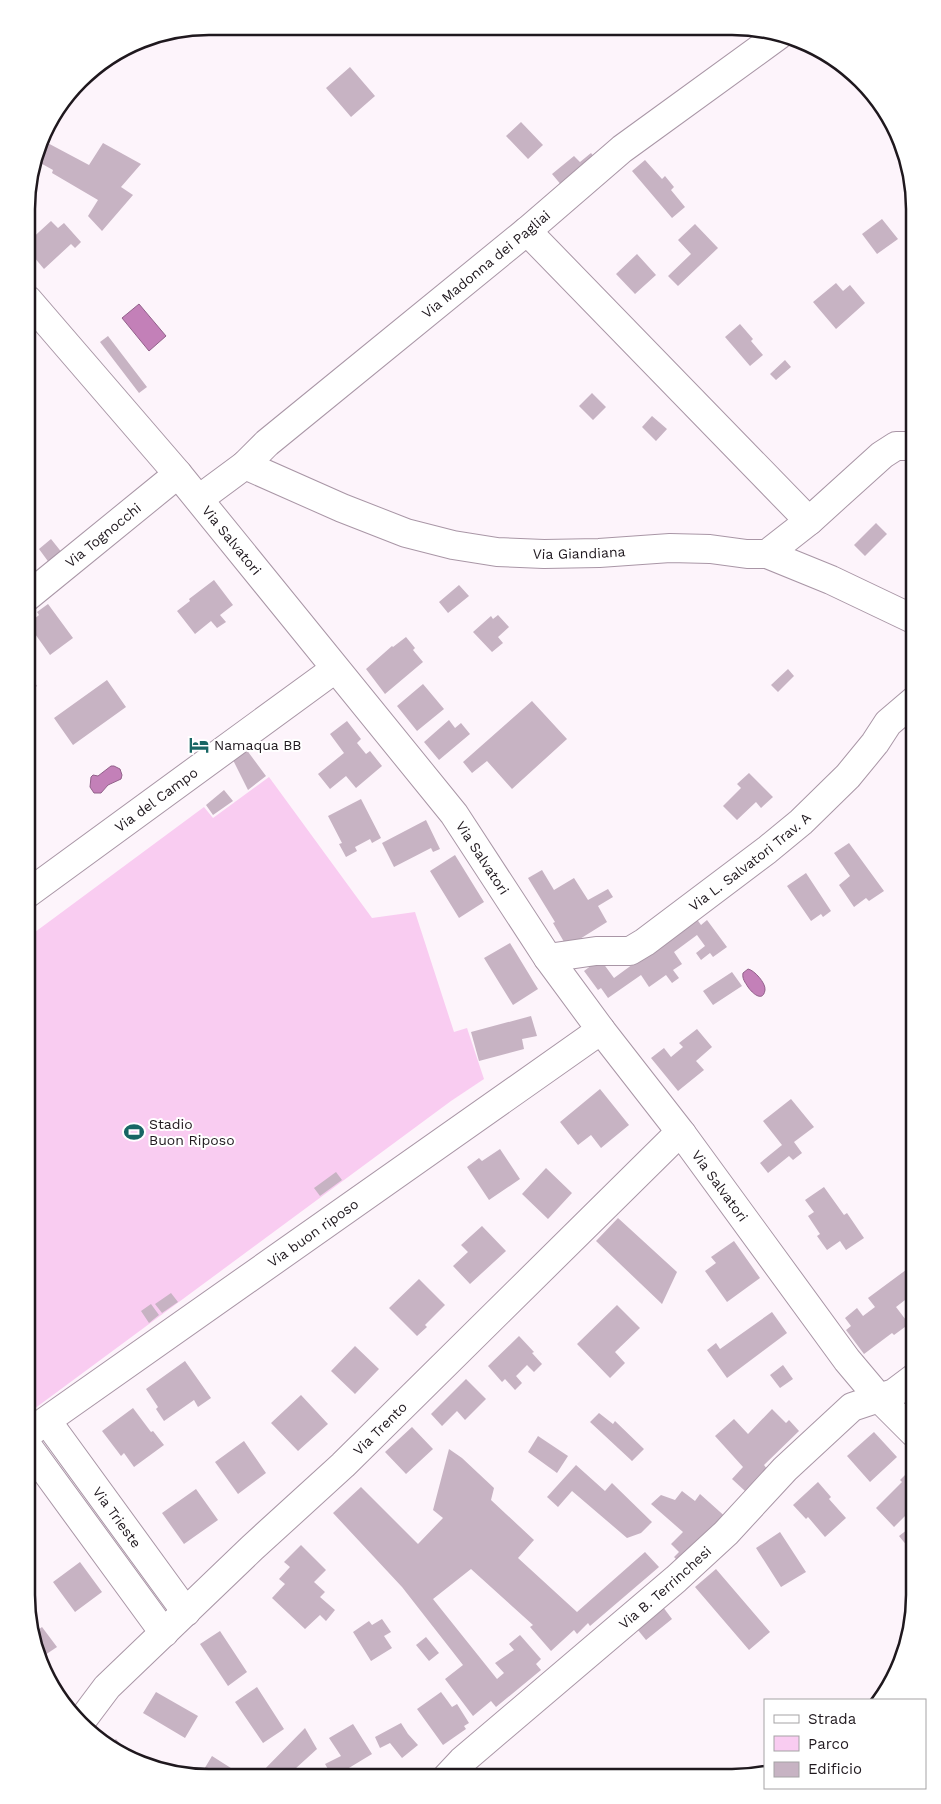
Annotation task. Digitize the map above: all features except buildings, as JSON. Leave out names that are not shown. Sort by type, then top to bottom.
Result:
[{"type":"street","name":"Via Madonna dei Pagliai","points":[[199,499],[245,465],[267,443],[527,231],[622,149],[772,40]]},
{"type":"street","points":[[527,231],[809,521]]},
{"type":"street","name":"Via Salvatori","points":[[35,308],[199,499],[454,814],[548,958],[601,1030],[682,1134],[847,1360],[879,1398],[906,1425]]},
{"type":"street","points":[[767,554],[809,521],[882,455],[896,446],[906,446]]},
{"type":"street","name":"Via Giandiana","points":[[245,465],[342,508],[406,533],[453,545],[497,552],[544,554],[599,553],[670,548],[710,548],[747,554],[767,554],[831,580],[906,616]]},
{"type":"street","name":"Via Tognocchi","points":[[35,590],[178,474]]},
{"type":"street","name":"Via del Campo","points":[[35,888],[335,669]]},
{"type":"street","name":"Via L. Salvatori Trav. A","points":[[548,958],[596,951],[630,951],[645,942],[801,822],[848,776],[875,743],[888,723],[906,708]]},
{"type":"street","name":"Via buon riposo","points":[[37,1428],[601,1030]]},
{"type":"street","name":"Via Trento","points":[[85,1717],[106,1687],[252,1548],[344,1465],[672,1140],[682,1134]]},
{"type":"street","name":"Via B. Terrinchesi","points":[[455,1769],[477,1748],[676,1579],[726,1533],[785,1470],[852,1407],[894,1393],[906,1384]]},
{"type":"street","name":"Via Trieste","points":[[37,1428],[186,1612]]},
{"type":"street","points":[[35,1456],[164,1633]]},
{"type":"green space","points":[[269,777],[372,918],[415,912],[454,1032],[467,1028],[484,1079],[451,1101],[35,1408],[35,932],[204,807],[213,818]]},
{"type":"shaded area","points":[[139,304],[166,336],[149,351],[122,318]]},
{"type":"shaded area","points":[[111,766],[120,769],[121,779],[108,785],[101,793],[94,793],[90,787],[91,777],[93,775],[98,776]]},
{"type":"shaded area","points":[[748,969],[756,974],[764,984],[765,990],[762,996],[757,996],[744,980],[743,973]]},
{"type":"place","name":"Namaqua BB","points":[[199,745]]},
{"type":"place","name":"Stadio Buon Riposo","points":[[134,1132]]}]
